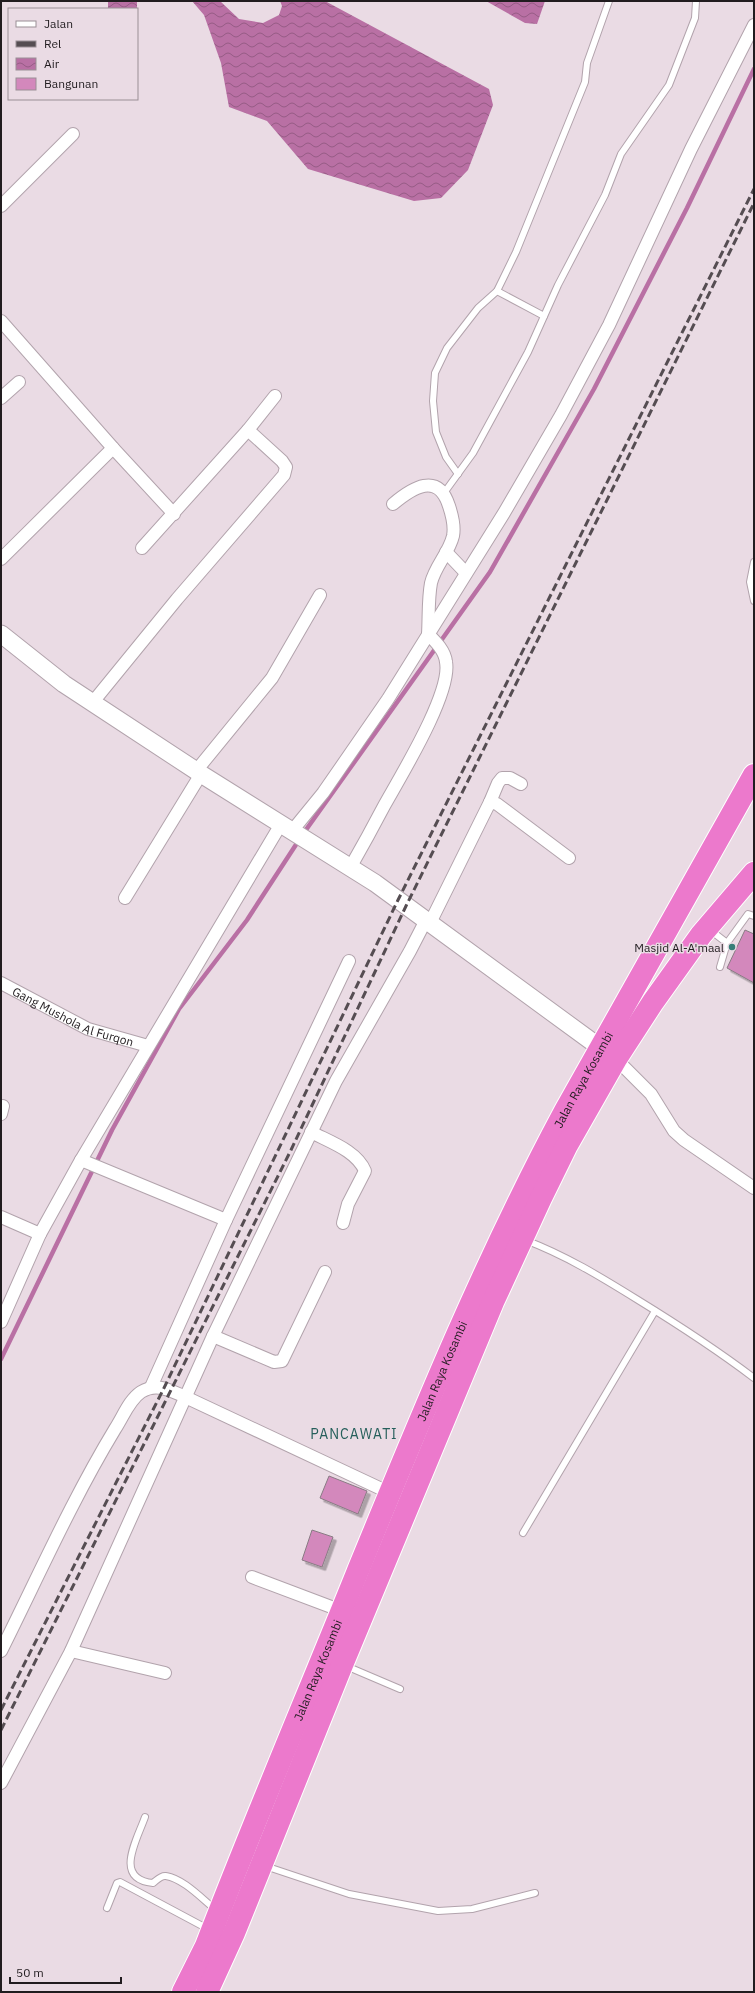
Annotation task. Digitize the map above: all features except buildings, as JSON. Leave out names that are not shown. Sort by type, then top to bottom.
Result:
[{"type":"highway","name":"Jalan Raya Kosambi","points":[[183,1992],[215,1922],[353,1603],[522,1239],[676,913],[754,775]]},
{"type":"highway","name":"Jalan Raya Kosambi","points":[[207,1992],[234,1933],[260,1864],[342,1665],[353,1603],[390,1493],[492,1255],[537,1163],[609,1054],[707,928],[754,873]]},
{"type":"street","points":[[1,1322],[40,1234],[86,1162],[148,1046],[291,830],[323,793],[431,637],[466,573],[561,415],[609,325],[691,149],[754,25]]},
{"type":"street","points":[[1,206],[73,134]]},
{"type":"street","points":[[1,321],[113,448],[174,514]]},
{"type":"street","points":[[1,398],[20,382]]},
{"type":"street","points":[[142,548],[248,430],[275,396]]},
{"type":"street","points":[[92,702],[177,599],[284,476],[286,466],[248,430]]},
{"type":"street","points":[[1,559],[113,448]]},
{"type":"street","points":[[350,868],[407,767],[439,699],[445,678],[447,663],[442,651],[431,637],[431,584],[436,568],[446,552],[453,536],[451,510],[444,493],[436,486],[429,485],[416,488],[406,493],[393,504]]},
{"type":"street","points":[[446,552],[466,573]]},
{"type":"street","points":[[125,898],[198,773],[272,678],[320,595]]},
{"type":"street","points":[[1,634],[64,684],[198,773],[375,883],[609,1054],[651,1094],[674,1131],[684,1140],[754,1188]]},
{"type":"street","points":[[1,1783],[71,1651],[213,1336],[336,1080],[428,922],[490,802],[498,783],[502,778],[510,778],[521,784]]},
{"type":"street","points":[[490,802],[497,804],[569,858]]},
{"type":"street","points":[[151,1387],[226,1220],[350,961]]},
{"type":"street","name":"Gang Mushola Al Furqon","points":[[1,983],[88,1029],[148,1046]]},
{"type":"street","points":[[311,1132],[355,1156],[362,1164],[365,1171],[348,1204],[343,1223]]},
{"type":"street","points":[[86,1162],[106,1172],[226,1220]]},
{"type":"street","points":[[1,1217],[40,1234]]},
{"type":"street","points":[[213,1336],[274,1362],[282,1361],[325,1272]]},
{"type":"street","points":[[1,1651],[73,1504],[103,1449],[132,1401],[141,1392],[151,1387],[164,1388],[185,1397],[390,1493]]},
{"type":"street","points":[[252,1577],[353,1603]]},
{"type":"street","points":[[71,1651],[165,1673]]},
{"type":"lane","points":[[458,474],[446,456],[436,432],[433,401],[435,373],[447,348],[478,308],[497,291],[516,252],[585,82],[587,63],[609,1]]},
{"type":"lane","points":[[444,493],[473,452],[528,352],[558,285],[605,195],[622,154],[669,85],[695,18],[696,1]]},
{"type":"lane","points":[[497,291],[544,316]]},
{"type":"lane","points":[[754,562],[750,582],[754,601]]},
{"type":"lane","points":[[720,967],[727,943],[748,914],[754,916]]},
{"type":"lane","points":[[707,928],[727,943]]},
{"type":"lane","points":[[522,1239],[556,1253],[591,1271],[724,1355],[754,1378]]},
{"type":"lane","points":[[523,1532],[655,1311]]},
{"type":"lane","points":[[342,1665],[400,1689]]},
{"type":"lane","points":[[144,1817],[130,1860],[133,1875],[137,1878],[153,1883],[160,1877],[166,1876],[183,1883],[215,1922]]},
{"type":"lane","points":[[260,1864],[349,1894],[438,1911],[472,1908],[535,1893]]},
{"type":"lane","points":[[107,1908],[117,1883],[120,1882],[215,1922]]},
{"type":"water","points":[[108,1],[137,1],[137,8],[108,8]]},
{"type":"water","points":[[192,1],[220,1],[239,19],[263,23],[279,15],[282,6],[280,1],[325,1],[489,89],[493,105],[468,170],[441,198],[414,201],[308,169],[267,121],[229,107],[221,63],[204,15]]},
{"type":"water","points":[[486,1],[545,1],[537,24],[525,23]]},
{"type":"waterway","points":[[303,834],[490,572],[594,389],[687,208],[754,69]]},
{"type":"waterway","points":[[1,1359],[112,1130],[179,1009],[247,920],[299,840]]},
{"type":"railway","points":[[1,1710],[164,1388],[398,900],[754,189]]},
{"type":"railway","points":[[1,1730],[291,1150],[406,906],[754,203]]},
{"type":"place","name":"Masjid Al-A'maal","points":[[732,947]]},
{"type":"district","name":"PANCAWATI","points":[[354,1434]]}]
